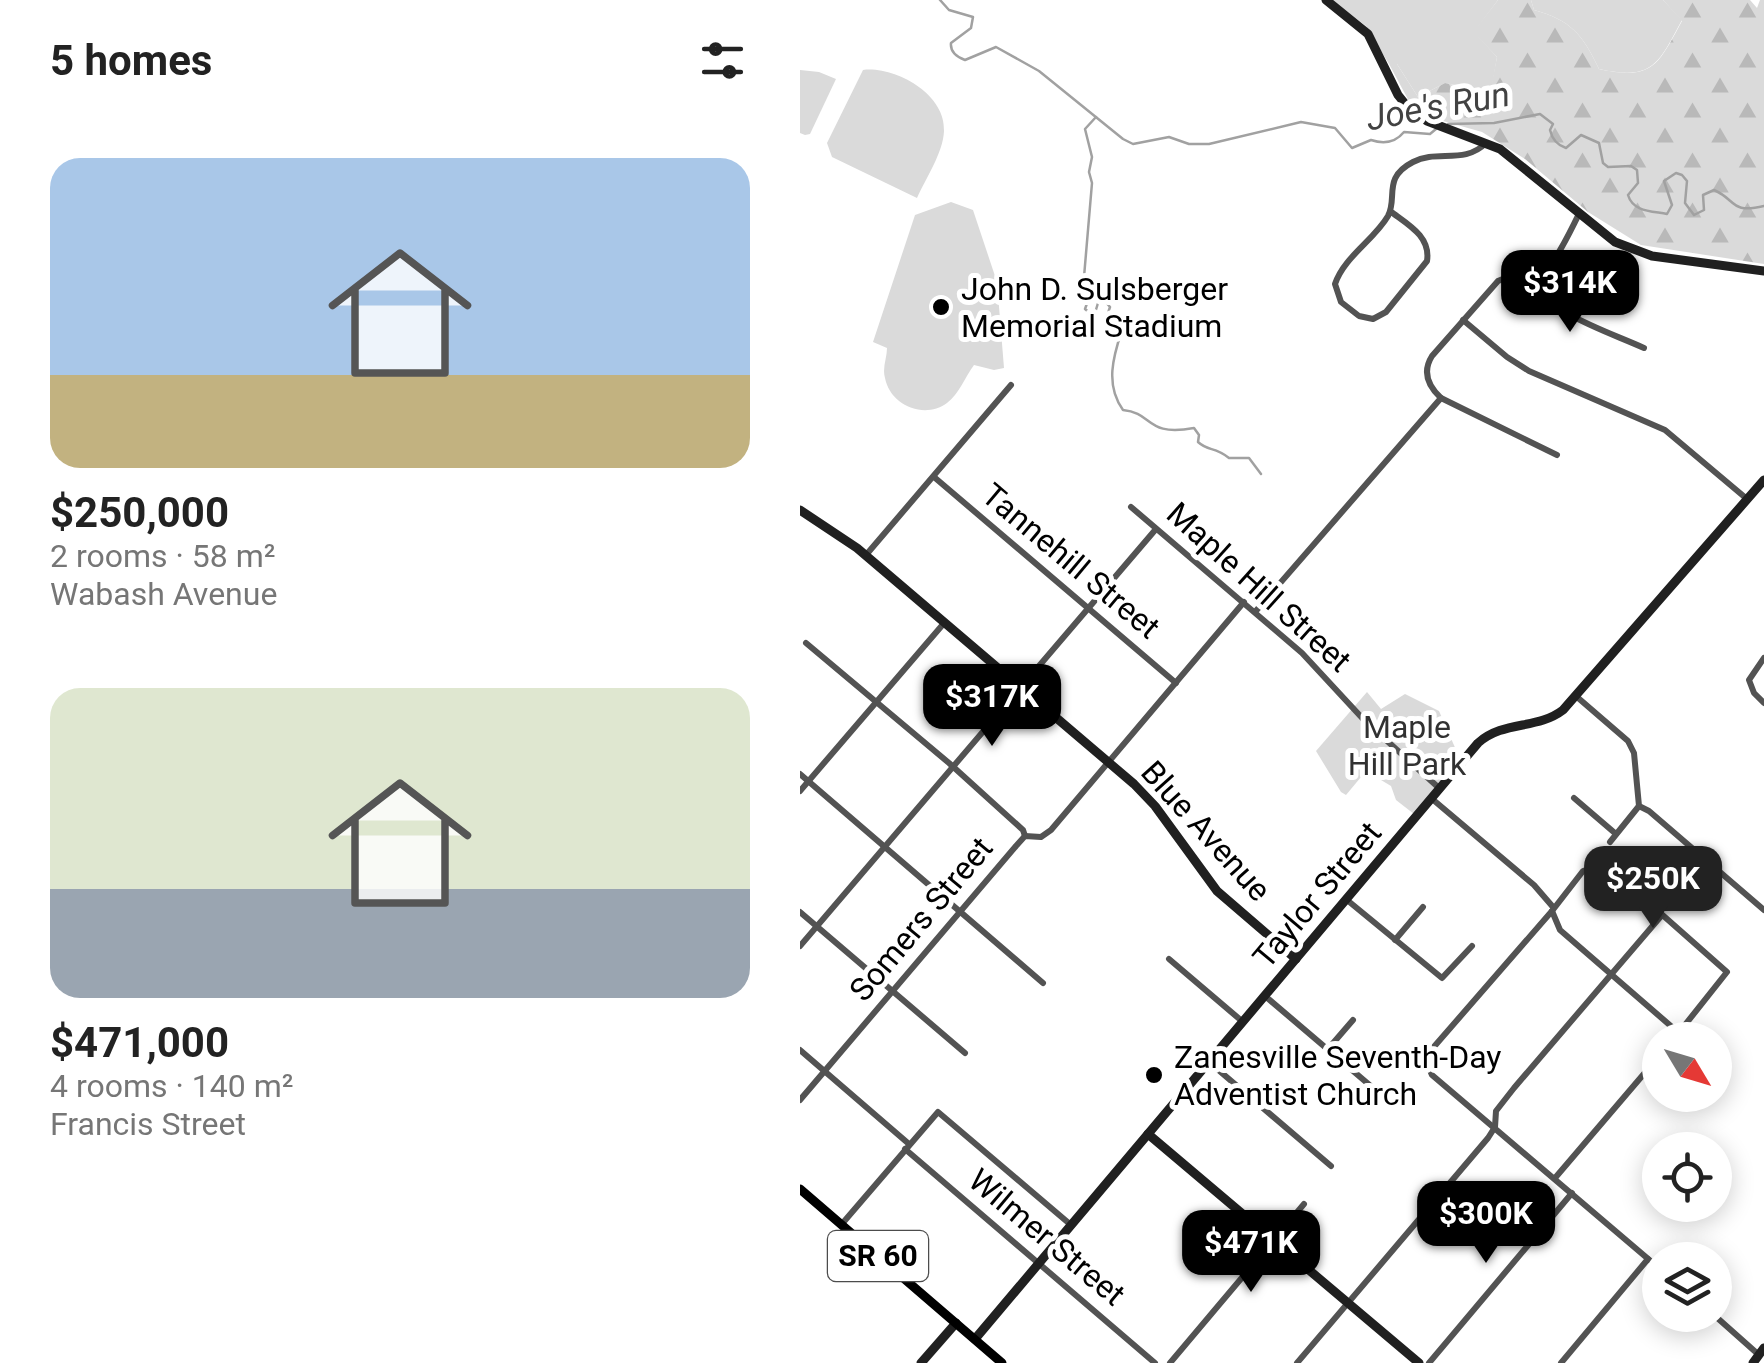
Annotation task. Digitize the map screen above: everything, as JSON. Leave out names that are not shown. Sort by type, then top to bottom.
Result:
[{"type":"main road","name":"SR 60","points":[[800,1190],[1002,1363]]},
{"type":"street","points":[[1326,0],[1368,34],[1404,104],[1418,116],[1508,154],[1606,237],[1633,251],[1764,272]]},
{"type":"street","points":[[1390,211],[1424,239],[1427,261],[1386,312],[1366,319],[1340,302],[1336,278],[1390,211],[1392,186],[1409,164],[1425,158],[1467,156],[1487,142]]},
{"type":"street","points":[[1557,455],[1441,398],[1429,383],[1426,368],[1432,356],[1498,281],[1510,276],[1538,278],[1550,265],[1579,214]]},
{"type":"street","points":[[1530,280],[1566,312],[1644,348]]},
{"type":"street","points":[[1463,320],[1529,371],[1665,430],[1747,499]]},
{"type":"street","points":[[866,556],[1011,385]]},
{"type":"street","points":[[1255,612],[1441,398]]},
{"type":"street","name":"Tannehill Street","points":[[934,477],[1176,682]]},
{"type":"street","name":"Taylor Street","points":[[974,1339],[1439,788],[1491,732],[1554,717],[1577,697],[1764,480]]},
{"type":"street","name":"Maple Hill Street","points":[[1131,507],[1302,654],[1364,720],[1439,788]]},
{"type":"street","name":"Blue Avenue","points":[[800,510],[836,530],[1108,762],[1155,806],[1217,891],[1296,958]]},
{"type":"street","points":[[800,946],[1156,529]]},
{"type":"street","name":"Somers Street","points":[[800,1100],[1026,836],[1041,837],[1052,830],[1244,602]]},
{"type":"street","points":[[800,791],[945,622]]},
{"type":"street","points":[[806,643],[954,768],[1026,836]]},
{"type":"street","points":[[1764,658],[1750,680],[1754,693],[1764,702]]},
{"type":"street","points":[[1577,697],[1628,742],[1634,753],[1640,806],[1610,842]]},
{"type":"street","points":[[800,774],[1044,983]]},
{"type":"street","points":[[1432,798],[1534,885],[1553,909],[1560,930],[1666,1022]]},
{"type":"street","points":[[1574,798],[1616,834]]},
{"type":"street","points":[[1640,806],[1764,910]]},
{"type":"street","points":[[1642,1254],[1432,1075],[1426,1061],[1589,867],[1601,865],[1727,972],[1688,1022]]},
{"type":"street","points":[[1347,900],[1442,978],[1472,946]]},
{"type":"street","points":[[1394,940],[1423,907]]},
{"type":"street","points":[[800,912],[965,1053]]},
{"type":"street","points":[[1297,1363],[1495,1127],[1496,1111],[1502,1102],[1662,915]]},
{"type":"street","points":[[1169,960],[1243,1022]]},
{"type":"street","points":[[1265,996],[1386,1099]]},
{"type":"street","points":[[1328,1049],[1352,1020]]},
{"type":"street","name":"Wilmer Street","points":[[800,1050],[1155,1363]]},
{"type":"street","points":[[1209,1062],[1331,1166]]},
{"type":"street","points":[[1554,1178],[1642,1076]]},
{"type":"street","points":[[841,1225],[938,1112],[1071,1225]]},
{"type":"street","points":[[1148,1134],[1419,1363]]},
{"type":"street","points":[[1428,1363],[1572,1194]]},
{"type":"street","points":[[1170,1363],[1304,1204]]},
{"type":"street","points":[[1561,1363],[1642,1266]]},
{"type":"street","points":[[921,1363],[956,1323]]},
{"type":"street","points":[[1732,1331],[1759,1355]]},
{"type":"green space","points":[[1332,0],[1498,0],[1474,32],[1497,57],[1491,92],[1445,83],[1418,97],[1397,64],[1389,64],[1366,26]]},
{"type":"green space","points":[[1498,0],[1531,0],[1534,10],[1574,30],[1599,69],[1631,73],[1643,71],[1659,59],[1682,21],[1663,0],[1750,0],[1757,8],[1760,0],[1764,0],[1764,264],[1641,245],[1588,212],[1525,159],[1482,132],[1429,117],[1410,103],[1389,64],[1397,64],[1418,97],[1445,83],[1490,92],[1497,57],[1473,32]]},
{"type":"green space","points":[[1531,0],[1663,0],[1682,20],[1652,66],[1631,73],[1617,72],[1599,69],[1574,30],[1534,10]]},
{"type":"green space","points":[[800,70],[836,79],[810,134],[805,135],[800,133]]},
{"type":"green space","points":[[863,70],[903,78],[928,94],[937,105],[944,131],[941,148],[917,198],[832,157],[827,143]]},
{"type":"green space","name":"John D. Sulsberger Memorial Stadium","points":[[951,202],[973,210],[997,282],[1004,368],[974,365],[947,403],[919,410],[901,402],[888,388],[884,374],[887,348],[873,342],[915,215]]},
{"type":"green space","name":"Maple Hill Park","points":[[1367,692],[1381,709],[1405,694],[1439,711],[1460,759],[1414,814],[1396,800],[1391,786],[1366,771],[1346,795],[1341,792],[1316,751]]},
{"type":"waterway","name":"Joe's Run","points":[[940,0],[949,10],[973,17],[971,28],[951,43],[957,56],[965,60],[996,47],[1039,71],[1133,144],[1169,137],[1189,144],[1209,144],[1301,122],[1335,128],[1352,148],[1371,140],[1393,140],[1404,132],[1430,134],[1436,129]]},
{"type":"waterway","name":"Joe's Run","points":[[1448,124],[1494,123],[1540,114],[1553,124],[1550,130],[1560,145],[1566,148],[1581,135],[1599,143],[1603,163],[1608,167],[1631,166],[1637,170],[1638,183],[1628,195],[1634,205],[1644,210],[1667,214],[1672,205],[1664,181],[1676,173],[1687,181],[1685,203],[1694,215],[1704,210],[1703,195],[1714,190],[1739,207],[1764,206]]},
{"type":"waterway","points":[[1096,117],[1085,129],[1092,157],[1084,277],[1090,295],[1085,309],[1095,313],[1098,303],[1105,301],[1110,307],[1106,319],[1122,330],[1112,371],[1117,400],[1123,410],[1158,427],[1194,428],[1202,445],[1229,458],[1249,458],[1261,474]]},
{"type":"place","name":"John D. Sulsberger Memorial Stadium","points":[[941,307]]},
{"type":"place","name":"Zanesville Seventh-Day Adventist Church","points":[[1154,1075]]}]
